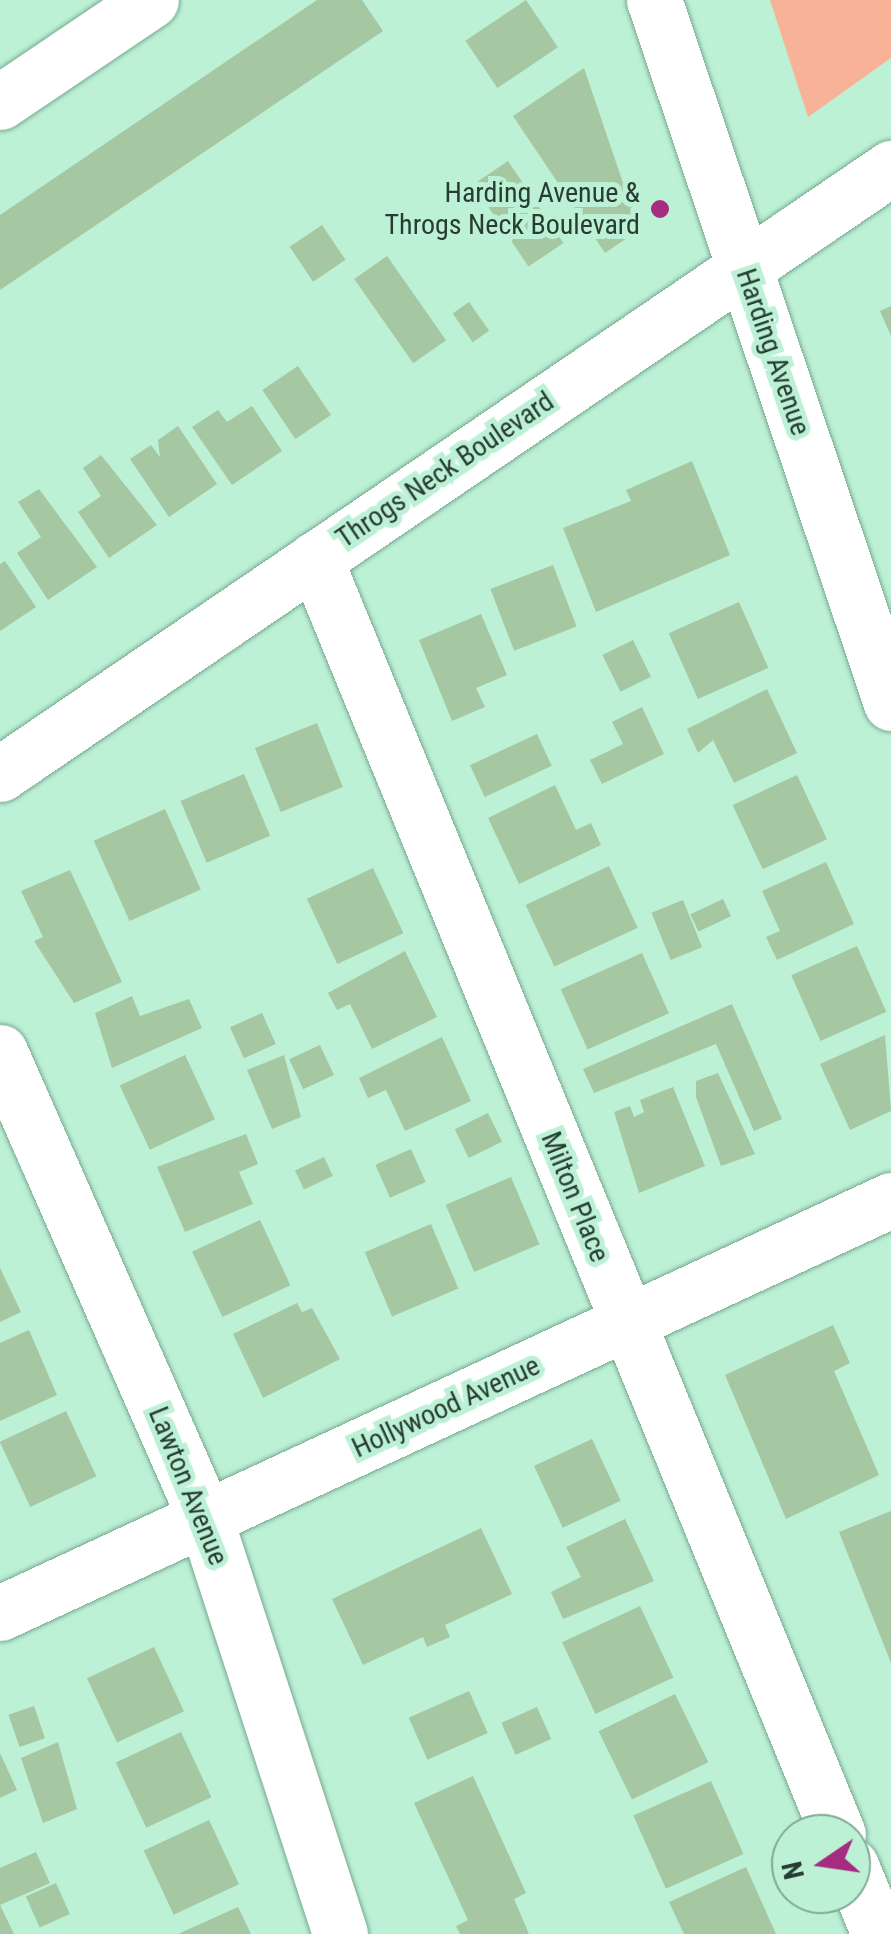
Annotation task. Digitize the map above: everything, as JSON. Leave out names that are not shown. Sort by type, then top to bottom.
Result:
[{"type":"street","points":[[0,102],[150,0]]},
{"type":"street","name":"Harding Avenue","points":[[654,0],[891,704]]},
{"type":"street","name":"Throgs Neck Boulevard","points":[[0,774],[891,168]]},
{"type":"street","name":"Milton Place","points":[[315,559],[830,1814]]},
{"type":"street","name":"Lawton Avenue","points":[[0,1052],[205,1518],[340,1934]]},
{"type":"street","name":"Hollywood Avenue","points":[[0,1614],[891,1200]]},
{"type":"shaded area","points":[[770,0],[891,0],[891,58],[808,117]]},
{"type":"building","points":[[317,0],[362,0],[383,31],[0,290],[0,215]]},
{"type":"building","points":[[526,0],[558,47],[497,88],[465,41]]},
{"type":"building","points":[[584,68],[639,230],[605,253],[513,116]]},
{"type":"building","points":[[508,161],[563,243],[529,267],[473,184]]},
{"type":"building","points":[[322,225],[345,260],[313,282],[290,247]]},
{"type":"building","points":[[387,256],[446,340],[413,363],[354,279]]},
{"type":"building","points":[[469,302],[489,331],[473,342],[453,313]]},
{"type":"building","points":[[891,306],[891,336],[880,311]]},
{"type":"building","points":[[298,366],[331,415],[295,439],[262,390]]},
{"type":"building","points":[[252,406],[282,451],[232,485],[192,427],[218,410],[227,422]]},
{"type":"building","points":[[178,426],[217,484],[169,517],[130,459],[151,445],[160,457],[158,440]]},
{"type":"building","points":[[101,455],[157,525],[109,558],[78,512],[101,496],[83,468]]},
{"type":"building","points":[[692,461],[730,555],[596,612],[563,528],[631,501],[626,490]]},
{"type":"building","points":[[39,489],[97,567],[48,600],[17,553],[41,537],[18,502]]},
{"type":"building","points":[[5,561],[36,607],[0,631],[0,564]]},
{"type":"building","points":[[553,565],[577,627],[514,651],[490,589]]},
{"type":"building","points":[[739,602],[768,668],[698,699],[669,633]]},
{"type":"building","points":[[481,614],[507,675],[476,688],[485,707],[452,721],[419,640]]},
{"type":"building","points":[[633,640],[651,677],[620,692],[602,655]]},
{"type":"building","points":[[767,689],[797,753],[734,783],[713,740],[698,753],[687,729]]},
{"type":"building","points":[[642,707],[664,754],[602,784],[590,760],[623,744],[612,722]]},
{"type":"building","points":[[317,723],[343,787],[281,812],[255,748]]},
{"type":"building","points":[[537,734],[552,766],[485,797],[470,765]]},
{"type":"building","points":[[244,774],[270,836],[207,863],[180,801]]},
{"type":"building","points":[[797,775],[827,839],[763,869],[733,805]]},
{"type":"building","points":[[555,785],[576,830],[591,823],[601,845],[519,884],[488,818]]},
{"type":"building","points":[[165,809],[201,889],[130,921],[94,841]]},
{"type":"building","points":[[826,862],[854,924],[777,960],[766,937],[780,931],[762,891]]},
{"type":"building","points":[[609,866],[638,928],[554,967],[526,905]]},
{"type":"building","points":[[373,868],[403,933],[337,964],[307,899]]},
{"type":"building","points":[[70,870],[122,982],[74,1003],[34,941],[43,937],[21,891]]},
{"type":"building","points":[[723,899],[731,916],[698,931],[690,914]]},
{"type":"building","points":[[683,900],[702,947],[671,960],[651,913]]},
{"type":"building","points":[[857,946],[886,1012],[821,1041],[791,975]]},
{"type":"building","points":[[405,951],[437,1017],[372,1049],[350,1004],[337,1010],[328,993]]},
{"type":"building","points":[[642,953],[669,1013],[588,1049],[561,989]]},
{"type":"building","points":[[132,996],[140,1016],[189,999],[202,1028],[112,1068],[95,1013]]},
{"type":"building","points":[[732,1004],[782,1119],[754,1131],[716,1044],[594,1093],[583,1069]]},
{"type":"building","points":[[262,1013],[276,1044],[244,1058],[230,1027]]},
{"type":"building","points":[[885,1035],[891,1111],[850,1130],[820,1064]]},
{"type":"building","points":[[442,1037],[471,1101],[405,1131],[386,1090],[368,1098],[359,1078]]},
{"type":"building","points":[[320,1045],[334,1075],[303,1089],[289,1059]]},
{"type":"building","points":[[185,1055],[215,1119],[150,1150],[120,1085]]},
{"type":"building","points":[[284,1055],[301,1117],[272,1129],[247,1070]]},
{"type":"building","points":[[718,1073],[755,1154],[721,1166],[696,1097],[696,1081]]},
{"type":"building","points":[[673,1087],[705,1166],[639,1193],[614,1112],[630,1106],[634,1117],[644,1112],[640,1100]]},
{"type":"building","points":[[488,1113],[502,1142],[469,1158],[455,1129]]},
{"type":"building","points":[[246,1134],[258,1164],[239,1172],[253,1204],[185,1232],[157,1167]]},
{"type":"building","points":[[411,1149],[426,1182],[390,1198],[375,1165]]},
{"type":"building","points":[[324,1157],[333,1176],[304,1190],[295,1171]]},
{"type":"building","points":[[511,1177],[540,1244],[474,1272],[446,1205]]},
{"type":"building","points":[[260,1220],[290,1285],[222,1317],[192,1252]]},
{"type":"building","points":[[431,1224],[458,1288],[392,1317],[365,1252]]},
{"type":"building","points":[[0,1268],[21,1312],[0,1322]]},
{"type":"building","points":[[297,1303],[302,1312],[312,1308],[340,1359],[263,1398],[233,1334]]},
{"type":"building","points":[[833,1325],[850,1363],[834,1371],[879,1475],[786,1519],[725,1375]]},
{"type":"building","points":[[29,1330],[57,1395],[0,1421],[0,1343]]},
{"type":"building","points":[[66,1411],[96,1476],[30,1507],[0,1442]]},
{"type":"building","points":[[592,1439],[621,1501],[563,1528],[534,1466]]},
{"type":"building","points":[[891,1511],[891,1663],[839,1532]]},
{"type":"building","points":[[625,1519],[654,1581],[563,1619],[551,1592],[581,1577],[566,1547]]},
{"type":"building","points":[[481,1528],[512,1594],[445,1625],[450,1637],[427,1647],[423,1637],[363,1665],[332,1599]]},
{"type":"building","points":[[640,1606],[673,1678],[595,1714],[562,1642]]},
{"type":"building","points":[[154,1647],[184,1711],[117,1743],[87,1678]]},
{"type":"building","points":[[469,1691],[488,1733],[427,1760],[409,1718]]},
{"type":"building","points":[[675,1694],[708,1762],[632,1800],[599,1731]]},
{"type":"building","points":[[34,1706],[45,1738],[20,1747],[8,1715]]},
{"type":"building","points":[[537,1707],[551,1739],[516,1755],[501,1723]]},
{"type":"building","points":[[181,1732],[211,1797],[146,1828],[116,1762]]},
{"type":"building","points":[[58,1742],[77,1809],[43,1823],[21,1758]]},
{"type":"building","points":[[0,1753],[17,1790],[0,1798]]},
{"type":"building","points":[[473,1776],[526,1893],[514,1899],[529,1934],[460,1934],[456,1926],[468,1920],[414,1803]]},
{"type":"building","points":[[711,1781],[744,1854],[666,1889],[633,1816]]},
{"type":"building","points":[[209,1820],[239,1884],[174,1915],[144,1850]]},
{"type":"building","points":[[36,1852],[50,1883],[0,1905],[0,1868]]},
{"type":"building","points":[[746,1867],[776,1934],[684,1934],[669,1902]]},
{"type":"building","points":[[56,1883],[70,1914],[40,1927],[26,1896]]},
{"type":"building","points":[[0,1905],[14,1934],[0,1934]]},
{"type":"building","points":[[238,1907],[251,1934],[178,1934]]},
{"type":"place","name":"Harding Avenue & Throgs Neck Boulevard","points":[[660,209]]}]
